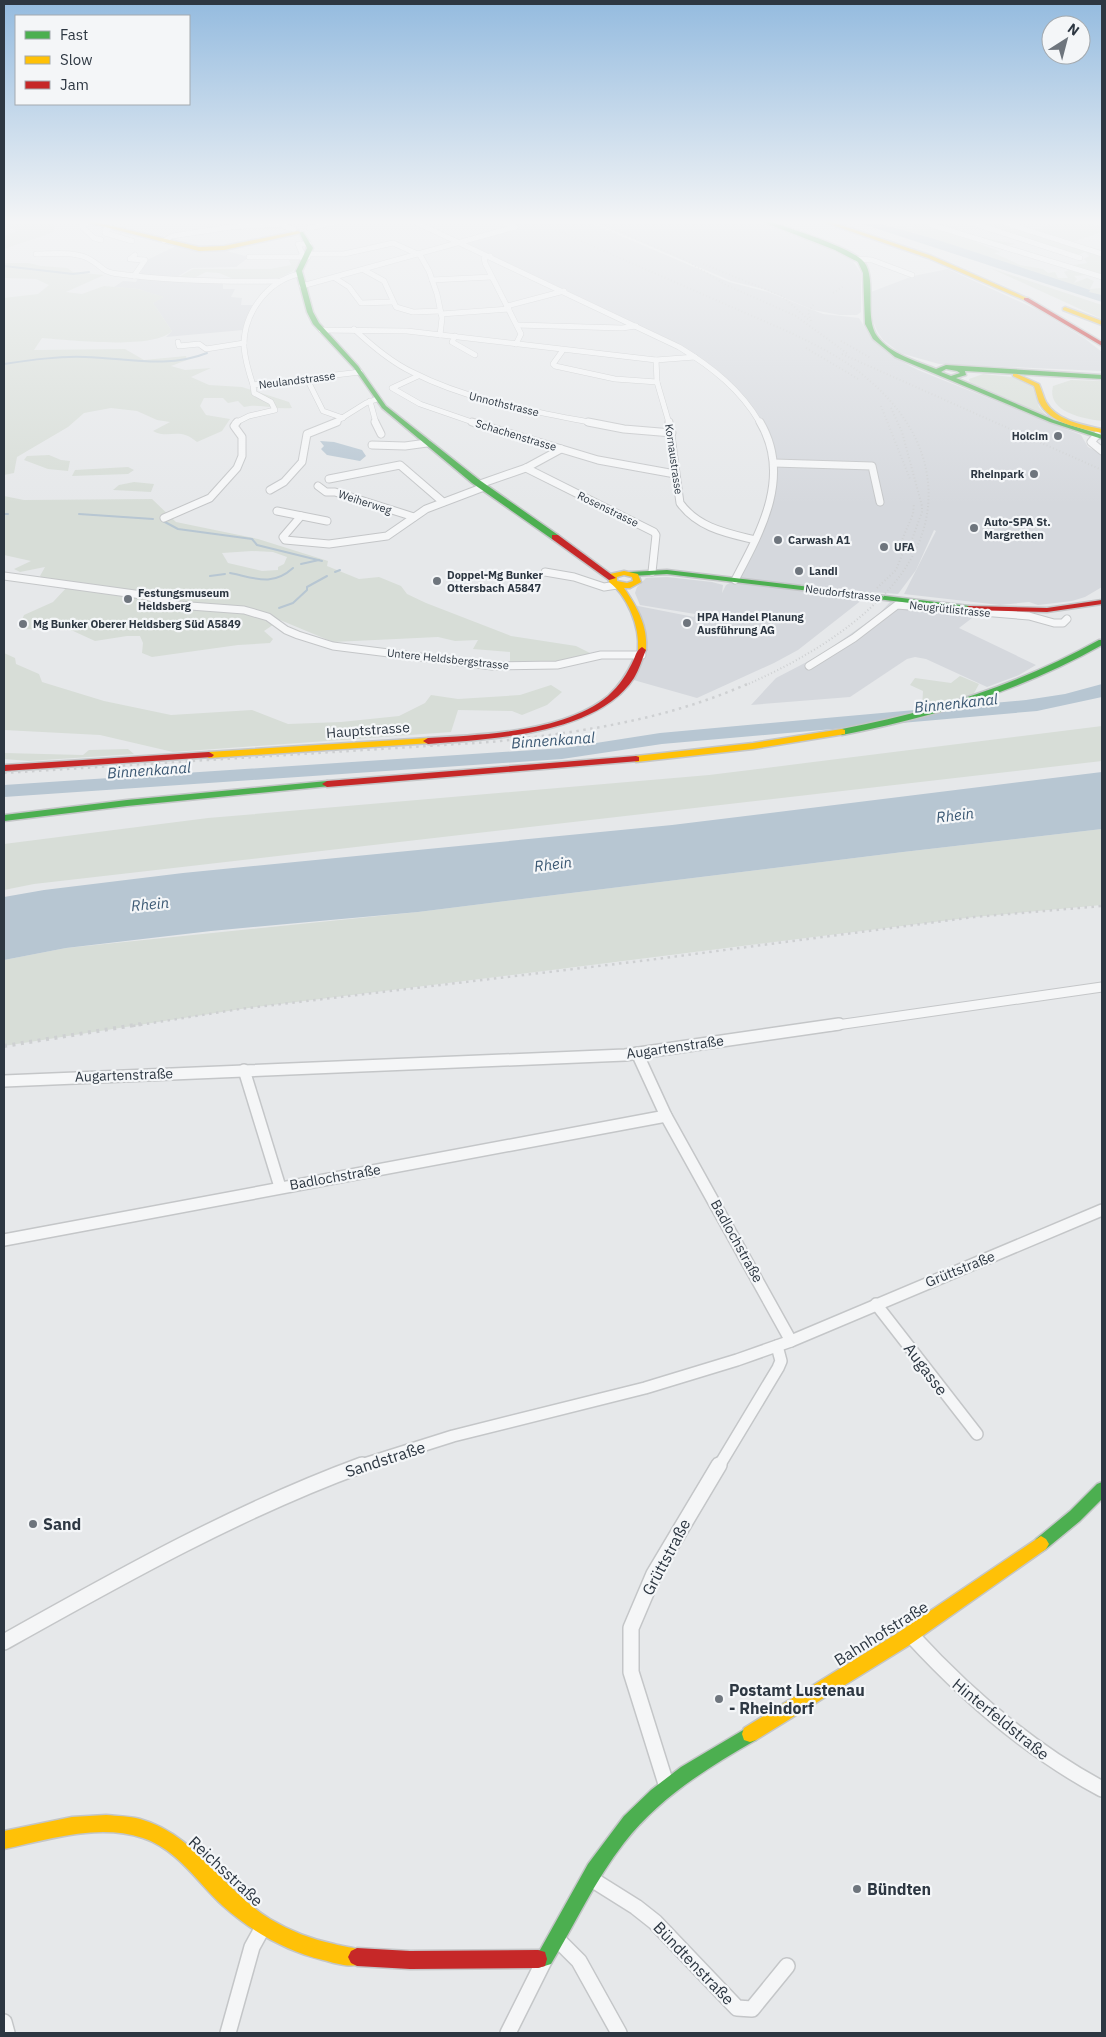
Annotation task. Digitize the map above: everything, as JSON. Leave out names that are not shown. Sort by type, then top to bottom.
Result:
[{"type":"main road","points":[[312,315],[321,330],[360,372],[373,400],[482,486],[598,569],[620,582],[650,572]]},
{"type":"main road","points":[[869,315],[870,329],[884,347],[909,362],[939,370],[950,367],[960,377],[1052,421],[1101,432]]},
{"type":"main road","points":[[1055,315],[1102,344]]},
{"type":"main road","points":[[1065,315],[1102,337]]},
{"type":"main road","points":[[1082,315],[1102,323]]},
{"type":"main road","points":[[960,377],[975,372],[1037,373],[1102,378]]},
{"type":"main road","points":[[1003,373],[1022,377],[1035,383],[1039,388],[1044,405],[1054,414],[1101,432]]},
{"type":"main road","points":[[960,377],[1037,373],[1076,378]]},
{"type":"main road","points":[[1037,373],[1044,378],[1048,401],[1055,410],[1101,432]]},
{"type":"main road","points":[[1046,387],[1056,380],[1102,378]]},
{"type":"main road","name":"Neudorfstrasse","points":[[650,572],[945,605],[1061,610],[1102,602]]},
{"type":"main road","name":"Hauptstrasse","points":[[4,768],[483,738],[557,723],[601,704],[630,679],[642,655],[642,630],[620,582]]},
{"type":"main road","name":"Neudorfstrasse","points":[[1061,610],[1102,593]]},
{"type":"main road","points":[[4,818],[154,799],[255,789],[695,753],[844,732],[922,716],[973,701],[1048,672],[1102,642]]},
{"type":"main road","points":[[4,826],[47,819],[244,797],[679,762],[789,748],[897,729],[970,710],[1015,694],[1067,672],[1102,652]]},
{"type":"main road","name":"Bahnhofstraße","points":[[545,1958],[606,1854],[642,1808],[667,1787],[711,1757],[912,1635],[1025,1555],[1069,1520],[1102,1489]]},
{"type":"main road","name":"Reichsstraße","points":[[4,1840],[59,1828],[112,1823],[130,1825],[160,1835],[182,1850],[239,1909],[263,1926],[297,1944],[331,1954],[367,1958],[505,1961],[545,1958]]},
{"type":"street","name":"Neulandstrasse","points":[[253,315],[245,333],[244,343],[252,385],[360,372]]},
{"type":"street","points":[[440,335],[444,325],[442,315]]},
{"type":"street","points":[[512,315],[521,334],[516,344]]},
{"type":"street","points":[[613,315],[695,357],[721,376],[744,400],[763,428],[774,463],[770,507],[735,580]]},
{"type":"street","points":[[517,325],[622,328],[636,326]]},
{"type":"street","points":[[321,330],[354,329],[455,336],[656,360],[695,357]]},
{"type":"street","name":"Unnothstrasse","points":[[354,329],[390,359],[418,376],[457,392],[505,406],[624,429],[672,433]]},
{"type":"street","points":[[455,336],[452,342],[475,355]]},
{"type":"street","points":[[178,342],[178,346],[199,344],[206,350],[244,343]]},
{"type":"street","points":[[563,350],[553,364],[555,366],[615,379],[658,382]]},
{"type":"street","name":"Kornaustrasse","points":[[656,360],[658,382],[672,433],[679,499],[688,514],[715,530],[755,540]]},
{"type":"street","name":"Schachenstrasse","points":[[418,376],[392,388],[439,412],[618,464],[675,474]]},
{"type":"street","points":[[307,379],[324,411],[343,418]]},
{"type":"street","points":[[164,518],[210,498],[237,468],[242,456],[242,437],[236,431],[235,422],[249,416],[275,410],[271,402],[254,393],[252,385]]},
{"type":"street","points":[[270,490],[282,486],[300,465],[304,455],[304,437],[343,418],[373,400]]},
{"type":"street","points":[[373,400],[372,415],[381,434]]},
{"type":"street","points":[[1101,432],[1091,442],[1102,451]]},
{"type":"street","points":[[372,445],[405,446],[427,443]]},
{"type":"street","points":[[301,516],[284,537],[287,541],[335,544],[383,537],[414,517],[443,502],[526,468],[561,449]]},
{"type":"street","points":[[774,463],[872,466],[880,502]]},
{"type":"street","name":"Weiherweg","points":[[329,479],[400,465],[443,502]]},
{"type":"street","name":"Rosenstrasse","points":[[526,468],[654,532],[656,536],[650,572]]},
{"type":"street","name":"Weiherweg","points":[[318,486],[326,492],[335,492],[414,517]]},
{"type":"street","points":[[277,511],[327,522]]},
{"type":"street","points":[[544,572],[620,582]]},
{"type":"street","name":"Untere Heldsbergstrasse","points":[[4,576],[131,593],[177,605],[244,610],[268,617],[286,630],[333,646],[492,666],[557,665],[601,655],[642,655]]},
{"type":"street","name":"Neugrütlistrasse","points":[[809,666],[854,638],[897,605],[1029,616],[1048,622],[1063,623],[1061,610]]},
{"type":"street","name":"Augartenstraße","points":[[4,1081],[244,1070],[473,1063],[637,1053],[1102,987]]},
{"type":"street","name":"Badlochstraße","points":[[637,1053],[666,1116],[791,1341]]},
{"type":"street","points":[[244,1070],[280,1187]]},
{"type":"street","name":"Badlochstraße","points":[[4,1240],[666,1116]]},
{"type":"street","name":"Grüttstraße","points":[[791,1341],[1102,1210]]},
{"type":"street","name":"Augasse","points":[[876,1304],[977,1434]]},
{"type":"street","name":"Sandstraße","points":[[4,1642],[110,1582],[196,1537],[328,1477],[394,1454],[497,1424],[646,1388],[791,1341]]},
{"type":"street","name":"Grüttstraße","points":[[667,1787],[631,1672],[631,1628],[654,1574],[778,1368],[781,1361],[777,1346]]},
{"type":"street","name":"Hinterfeldstraße","points":[[912,1635],[945,1672],[1019,1737],[1063,1768],[1102,1789]]},
{"type":"street","name":"Bündtenstraße","points":[[592,1879],[605,1890],[640,1909],[669,1934],[737,2008],[752,2009],[787,1966]]},
{"type":"street","points":[[228,2033],[252,1947],[263,1926]]},
{"type":"street","points":[[557,1939],[579,1961],[619,2033]]},
{"type":"street","points":[[508,2033],[545,1958]]},
{"type":"street","points":[[4,2022],[7,2033]]},
{"type":"shaded area","points":[[4,315],[161,315],[172,331],[162,337],[130,342],[90,342],[42,338],[34,350],[125,349],[144,360],[186,356],[187,360],[171,366],[185,370],[211,368],[191,377],[209,385],[242,387],[289,402],[292,408],[244,407],[238,401],[228,403],[223,398],[204,398],[200,406],[206,415],[230,419],[222,431],[197,442],[184,435],[164,434],[153,431],[170,422],[157,420],[137,411],[111,408],[84,413],[68,427],[17,457],[14,473],[4,475]]},
{"type":"shaded area","points":[[161,315],[250,315],[243,330],[166,337],[172,331]]},
{"type":"shaded area","points":[[609,315],[833,315],[859,318],[872,339],[891,356],[918,370],[1081,435],[1088,447],[1102,454],[1102,587],[1085,597],[1072,601],[1038,605],[1029,602],[1000,605],[904,594],[936,531],[934,530],[916,570],[898,594],[872,592],[798,650],[774,663],[697,698],[630,679],[642,652],[633,605],[694,617],[695,614],[640,605],[635,593],[637,587],[646,578],[667,577],[723,585],[722,593],[726,585],[735,580],[770,507],[774,463],[763,428],[744,400],[695,357]]},
{"type":"shaded area","points":[[873,315],[1047,315],[1084,338],[1102,352],[1102,371],[939,364],[900,353],[883,340],[873,321]]},
{"type":"shaded area","points":[[1093,315],[1102,315],[1102,319]]},
{"type":"shaded area","points":[[983,374],[1012,377],[1032,385],[1039,407],[1048,417],[970,383],[969,379]]},
{"type":"shaded area","points":[[1071,380],[1102,381],[1102,421],[1077,416],[1061,408],[1055,402],[1052,395],[1053,386]]},
{"type":"shaded area","points":[[49,455],[61,460],[70,461],[68,471],[48,469],[24,460],[27,456]]},
{"type":"shaded area","points":[[128,467],[134,470],[128,474],[72,476],[75,470]]},
{"type":"shaded area","points":[[134,482],[154,484],[151,492],[113,490],[119,485]]},
{"type":"shaded area","points":[[4,496],[24,500],[152,499],[176,522],[258,539],[328,561],[327,566],[359,579],[379,577],[401,586],[407,594],[426,603],[511,636],[576,646],[592,654],[569,661],[510,662],[510,652],[473,649],[478,640],[455,641],[438,637],[333,642],[280,620],[264,631],[273,639],[270,643],[238,645],[152,657],[142,653],[143,643],[140,636],[95,641],[71,630],[18,629],[24,615],[53,602],[69,585],[51,584],[40,576],[45,567],[20,572],[14,569],[31,561],[4,555]],"holes":[[[273,552],[287,557],[284,564],[278,567],[278,570],[262,571],[228,563],[222,553]]]},
{"type":"shaded area","points":[[890,602],[976,615],[959,628],[1036,665],[1019,675],[987,687],[926,659],[915,657],[907,659],[850,697],[751,705],[776,678],[822,654],[879,614]]},
{"type":"shaded area","points":[[4,653],[15,658],[16,664],[39,674],[42,682],[104,701],[171,715],[252,710],[288,724],[341,722],[399,716],[425,703],[431,695],[458,699],[520,695],[551,685],[562,692],[547,705],[522,715],[512,711],[458,710],[451,732],[173,752],[100,735],[4,730]]},
{"type":"shaded area","points":[[960,676],[979,684],[973,695],[922,708],[923,691],[910,685],[915,678],[951,683]]},
{"type":"shaded area","points":[[1102,726],[1102,761],[34,884],[4,890],[4,844],[208,818],[709,775]]},
{"type":"shaded area","points":[[128,749],[134,754],[29,761],[4,759],[5,753],[83,755],[89,750]]},
{"type":"shaded area","points":[[1102,829],[1102,905],[974,917],[241,1009],[4,1046],[4,960],[66,948],[418,912]]},
{"type":"water","points":[[320,441],[334,442],[362,450],[366,456],[360,461],[327,455],[321,449],[324,446]]},
{"type":"water","points":[[1102,684],[1102,697],[1037,711],[662,744],[562,759],[4,797],[4,785],[564,748],[660,733],[1026,700],[1065,694]]},
{"type":"water","name":"Rhein","points":[[1102,772],[1102,829],[418,912],[211,931],[66,948],[4,960],[4,897],[44,890],[183,873],[672,825]]},
{"type":"waterway","points":[[4,364],[75,357],[162,362],[177,361],[207,353]]},
{"type":"waterway","points":[[79,514],[153,519]]},
{"type":"waterway","points":[[163,521],[178,529],[252,539],[257,545],[318,560]]},
{"type":"waterway","points":[[301,564],[318,560]]},
{"type":"waterway","points":[[230,573],[263,580],[278,578],[293,568]]},
{"type":"waterway","points":[[335,572],[340,570]]},
{"type":"waterway","points":[[210,576],[225,574]]},
{"type":"waterway","points":[[279,608],[293,603],[307,590],[307,587],[327,576]]},
{"type":"railway","points":[[744,686],[784,667],[823,644],[859,618],[875,603],[891,587],[910,561],[922,534],[928,507],[928,480],[922,453],[910,428],[893,403],[861,373],[842,360],[789,332],[750,315]]},
{"type":"railway","points":[[794,315],[848,354]]},
{"type":"railway","points":[[803,315],[810,321]]},
{"type":"railway","points":[[809,315],[811,321]]},
{"type":"railway","points":[[841,341],[871,358]]},
{"type":"railway","points":[[806,348],[860,380]]},
{"type":"railway","points":[[842,354],[1102,470]]},
{"type":"railway","points":[[881,406],[910,479]]},
{"type":"railway","points":[[891,408],[902,432],[922,506],[922,512],[907,553]]},
{"type":"railway","points":[[897,552],[913,514],[914,503]]},
{"type":"railway","points":[[877,588],[896,570],[906,545]]},
{"type":"railway","points":[[4,773],[490,742],[588,729],[653,716],[685,707],[747,684]]},
{"type":"railway","points":[[133,1026],[240,1009],[649,960],[974,917],[1102,906]]},
{"type":"railway","points":[[4,1046],[141,1024]]},
{"type":"traffic: fast","points":[[312,315],[316,324],[356,367],[384,407],[475,481],[555,537]]},
{"type":"traffic: fast","points":[[868,315],[868,324],[875,338],[897,356],[938,372]]},
{"type":"traffic: fast","points":[[946,367],[959,369],[964,374],[951,378],[938,373],[939,369],[946,367]]},
{"type":"traffic: fast","points":[[961,369],[1102,377]]},
{"type":"traffic: fast","points":[[950,378],[1052,421],[1102,437]]},
{"type":"traffic: fast","points":[[630,574],[667,572],[969,608]]},
{"type":"traffic: fast","points":[[842,732],[910,718],[976,699],[1040,674],[1102,642]]},
{"type":"traffic: fast","points":[[4,818],[127,803],[327,784]]},
{"type":"traffic: fast","points":[[1041,1544],[1075,1516],[1102,1489]]},
{"type":"traffic: fast","points":[[538,1959],[545,1958],[605,1853],[643,1808],[702,1763],[750,1734]]},
{"type":"traffic: slow","points":[[1081,315],[1102,323]]},
{"type":"traffic: slow","points":[[1015,375],[1037,385],[1044,404],[1055,416],[1070,423],[1102,431]]},
{"type":"traffic: slow","points":[[624,573],[635,576],[637,582],[627,586],[613,582],[613,576],[624,573]]},
{"type":"traffic: slow","points":[[619,586],[633,608],[640,624],[643,641],[642,650]]},
{"type":"traffic: slow","points":[[636,759],[753,746],[842,732]]},
{"type":"traffic: slow","points":[[209,755],[428,741]]},
{"type":"traffic: slow","points":[[750,1734],[902,1640],[1041,1544]]},
{"type":"traffic: slow","points":[[4,1840],[89,1824],[123,1825],[140,1828],[162,1837],[181,1851],[230,1900],[262,1924],[297,1943],[336,1954],[357,1957]]},
{"type":"traffic: jam","points":[[1053,315],[1102,344]]},
{"type":"traffic: jam","points":[[555,537],[612,578]]},
{"type":"traffic: jam","points":[[969,608],[1047,610],[1102,602]]},
{"type":"traffic: jam","points":[[428,741],[521,732],[553,725],[584,714],[610,699],[630,678],[642,650]]},
{"type":"traffic: jam","points":[[4,768],[209,755]]},
{"type":"traffic: jam","points":[[327,784],[636,759]]},
{"type":"traffic: jam","points":[[357,1957],[410,1960],[538,1959]]},
{"type":"place","name":"Holcim","points":[[1058,436]]},
{"type":"place","name":"Rheinpark","points":[[1034,474]]},
{"type":"place","name":"Auto-SPA St. Margrethen","points":[[974,528]]},
{"type":"place","name":"Carwash A1","points":[[778,540]]},
{"type":"place","name":"UFA","points":[[884,547]]},
{"type":"place","name":"Landi","points":[[799,571]]},
{"type":"place","name":"Doppel-Mg Bunker Ottersbach A5847","points":[[437,581]]},
{"type":"place","name":"Festungsmuseum Heldsberg","points":[[128,599]]},
{"type":"place","name":"HPA Handel Planung Ausführung AG","points":[[687,623]]},
{"type":"place","name":"Mg Bunker Oberer Heldsberg Süd A5849","points":[[23,624]]},
{"type":"place","name":"Sand","points":[[33,1524]]},
{"type":"place","name":"Postamt Lustenau - Rheindorf","points":[[719,1699]]},
{"type":"place","name":"Bündten","points":[[857,1889]]},
{"type":"water label","name":"Binnenkanal","points":[[956,703]]},
{"type":"water label","name":"Binnenkanal","points":[[553,740]]},
{"type":"water label","name":"Binnenkanal","points":[[149,770]]}]
